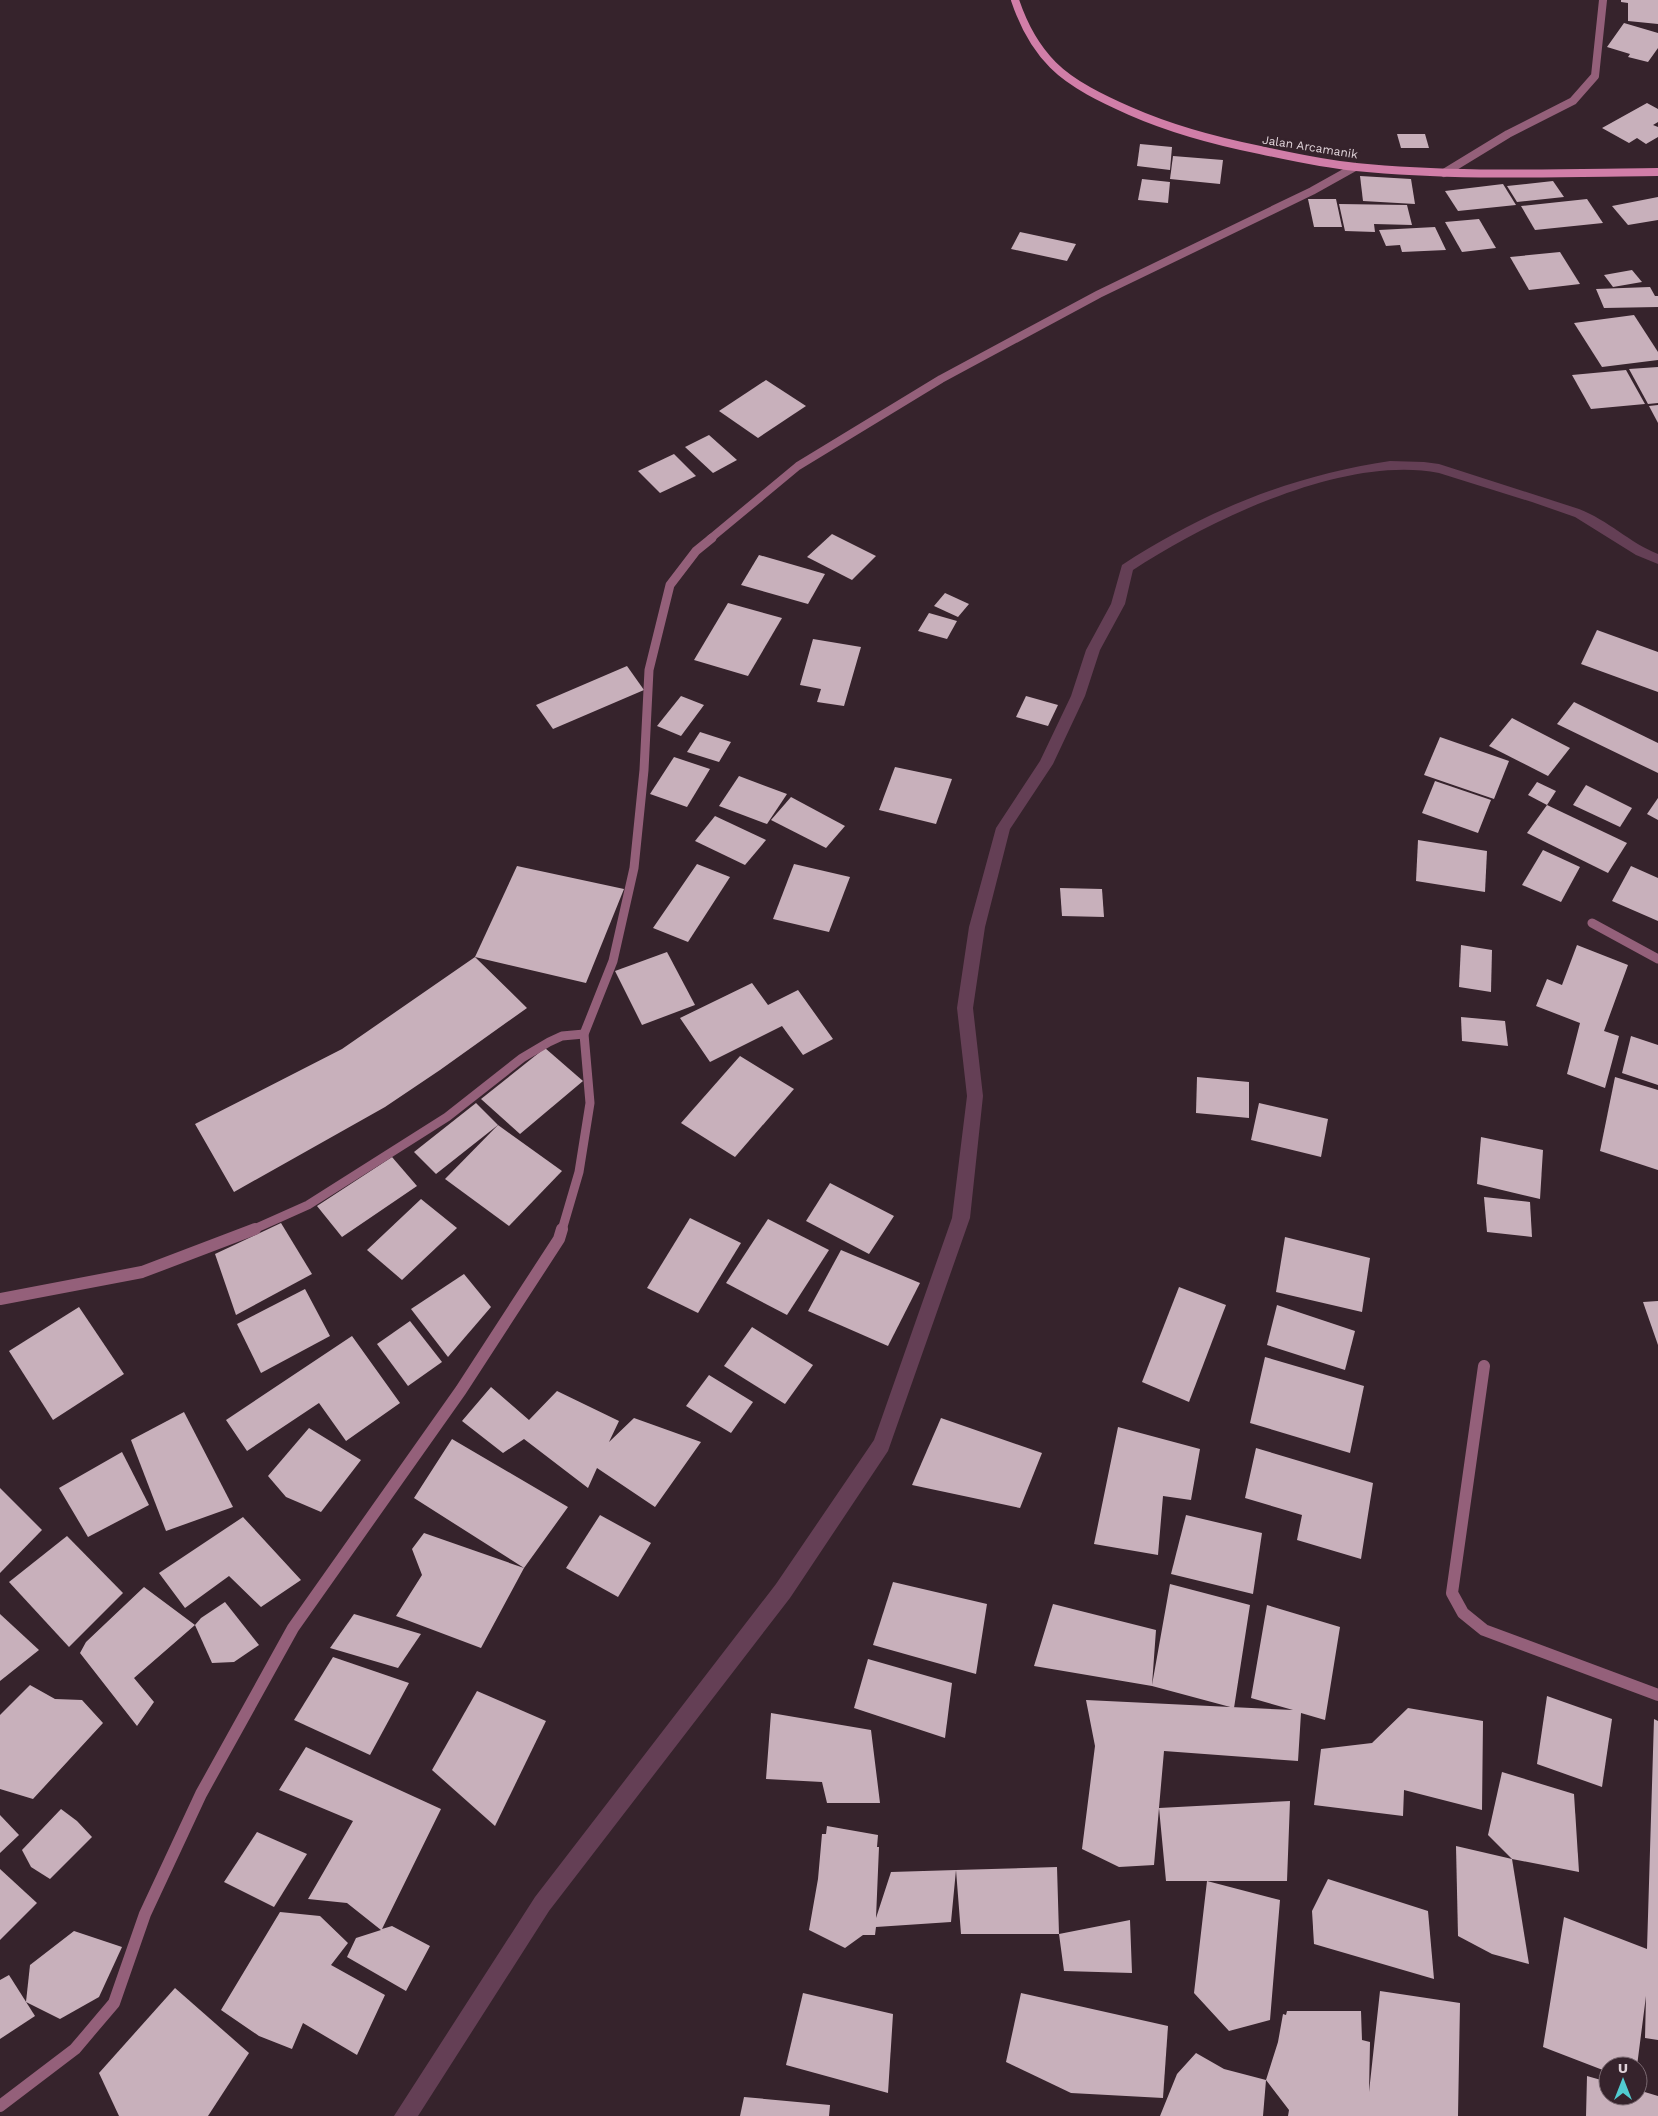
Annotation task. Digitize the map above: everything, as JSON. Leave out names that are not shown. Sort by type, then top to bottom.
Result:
[{"type":"street","name":"Jalan Arcamanik","points":[[1015,0],[1026,29],[1038,48],[1054,66],[1081,86],[1122,109],[1170,127],[1249,149],[1355,167],[1444,173],[1658,172]]},
{"type":"street","points":[[1444,173],[1508,134],[1574,101],[1595,76],[1603,0]]},
{"type":"street","points":[[0,2106],[75,2049],[114,2003],[145,1914],[201,1794],[293,1628],[461,1390],[559,1239],[579,1172],[590,1103],[584,1034],[613,961],[634,868],[644,770],[649,670],[670,585],[696,551],[798,466],[941,379],[1099,294],[1312,191],[1355,167]]},
{"type":"street","points":[[1592,923],[1658,959]]},
{"type":"street","points":[[0,1299],[142,1272],[237,1236],[308,1205],[447,1116],[522,1058],[562,1036],[584,1034]]},
{"type":"street","points":[[1484,1366],[1452,1593],[1463,1613],[1484,1630],[1658,1695]]},
{"type":"building","points":[[1621,0],[1658,0],[1658,24],[1628,21],[1628,3],[1621,2]]},
{"type":"building","points":[[1624,23],[1658,33],[1658,48],[1648,62],[1628,57],[1630,54],[1607,47]]},
{"type":"building","points":[[1647,103],[1658,109],[1658,122],[1653,125],[1658,127],[1658,137],[1646,144],[1637,138],[1629,143],[1602,128]]},
{"type":"building","points":[[1397,134],[1425,134],[1429,148],[1401,148]]},
{"type":"building","points":[[1140,144],[1172,147],[1170,170],[1137,166]]},
{"type":"building","points":[[1173,156],[1223,160],[1220,184],[1170,179]]},
{"type":"building","points":[[1360,176],[1411,179],[1415,204],[1363,201]]},
{"type":"building","points":[[1142,179],[1170,182],[1168,203],[1138,200]]},
{"type":"building","points":[[1553,181],[1564,197],[1517,202],[1507,186]]},
{"type":"building","points":[[1503,184],[1516,205],[1458,211],[1445,191]]},
{"type":"building","points":[[1658,197],[1658,220],[1628,225],[1612,206]]},
{"type":"building","points":[[1308,199],[1336,199],[1342,227],[1314,227]]},
{"type":"building","points":[[1587,199],[1603,223],[1535,230],[1521,206]]},
{"type":"building","points":[[1339,204],[1407,205],[1412,225],[1374,224],[1375,232],[1345,231]]},
{"type":"building","points":[[1479,219],[1496,248],[1462,252],[1445,222]]},
{"type":"building","points":[[1435,227],[1446,250],[1402,252],[1400,245],[1386,246],[1379,230]]},
{"type":"building","points":[[1020,232],[1076,244],[1067,261],[1011,249]]},
{"type":"building","points":[[1560,252],[1580,284],[1529,290],[1510,257]]},
{"type":"building","points":[[1632,270],[1642,282],[1613,287],[1604,275]]},
{"type":"building","points":[[1650,287],[1655,296],[1658,296],[1658,307],[1604,308],[1596,289]]},
{"type":"building","points":[[1634,315],[1658,352],[1658,360],[1602,367],[1574,323]]},
{"type":"building","points":[[1658,367],[1658,403],[1648,404],[1629,369]]},
{"type":"building","points":[[1626,370],[1645,404],[1591,409],[1572,375]]},
{"type":"building","points":[[766,380],[806,406],[758,438],[719,411]]},
{"type":"building","points":[[1658,405],[1658,423],[1649,406]]},
{"type":"building","points":[[709,435],[737,460],[713,473],[685,447]]},
{"type":"building","points":[[674,454],[696,476],[660,493],[638,471]]},
{"type":"building","points":[[832,534],[876,556],[852,580],[807,557]]},
{"type":"building","points":[[759,555],[825,574],[808,604],[741,585]]},
{"type":"building","points":[[945,593],[969,604],[958,617],[934,606]]},
{"type":"building","points":[[728,603],[782,618],[748,676],[694,660]]},
{"type":"building","points":[[929,613],[957,621],[947,639],[918,631]]},
{"type":"building","points":[[1597,630],[1658,652],[1658,692],[1581,664]]},
{"type":"building","points":[[813,639],[861,647],[844,706],[817,702],[821,689],[800,685]]},
{"type":"building","points":[[627,666],[644,690],[553,729],[536,705]]},
{"type":"building","points":[[681,696],[704,705],[681,736],[657,726]]},
{"type":"building","points":[[1026,696],[1058,705],[1048,726],[1016,717]]},
{"type":"building","points":[[1574,702],[1658,743],[1658,773],[1557,724]]},
{"type":"building","points":[[1512,718],[1570,748],[1548,776],[1489,746]]},
{"type":"building","points":[[700,732],[731,742],[719,762],[687,752]]},
{"type":"building","points":[[1440,737],[1509,761],[1494,799],[1424,775]]},
{"type":"building","points":[[674,757],[710,769],[687,807],[650,794]]},
{"type":"building","points":[[895,767],[952,779],[936,824],[879,810]]},
{"type":"building","points":[[739,776],[787,794],[767,824],[719,806]]},
{"type":"building","points":[[1435,781],[1491,800],[1478,833],[1422,813]]},
{"type":"building","points":[[1537,782],[1556,791],[1547,805],[1528,795]]},
{"type":"building","points":[[1586,785],[1632,808],[1620,827],[1573,805]]},
{"type":"building","points":[[791,797],[845,826],[826,848],[771,820]]},
{"type":"building","points":[[1658,798],[1658,820],[1647,814]]},
{"type":"building","points":[[1547,805],[1627,843],[1608,873],[1527,833]]},
{"type":"building","points":[[715,816],[766,840],[745,865],[695,841]]},
{"type":"building","points":[[1418,840],[1487,851],[1485,892],[1416,881]]},
{"type":"building","points":[[1543,850],[1580,867],[1561,902],[1522,885]]},
{"type":"building","points":[[697,864],[730,877],[688,942],[653,928]]},
{"type":"building","points":[[794,864],[850,877],[829,932],[773,919]]},
{"type":"building","points":[[517,866],[624,889],[586,983],[475,957]]},
{"type":"building","points":[[1631,866],[1658,878],[1658,921],[1612,901]]},
{"type":"building","points":[[1060,888],[1102,889],[1104,917],[1062,916]]},
{"type":"building","points":[[1461,945],[1492,950],[1491,992],[1459,987]]},
{"type":"building","points":[[1577,945],[1628,965],[1604,1031],[1619,1036],[1605,1088],[1567,1074],[1580,1023],[1536,1006],[1547,979],[1562,985]]},
{"type":"building","points":[[667,952],[695,1005],[642,1025],[615,971]]},
{"type":"building","points":[[475,957],[527,1008],[385,1107],[234,1192],[195,1124],[342,1049]]},
{"type":"building","points":[[752,983],[768,1005],[798,990],[833,1039],[803,1055],[782,1026],[710,1062],[680,1018]]},
{"type":"building","points":[[1461,1017],[1505,1021],[1508,1046],[1462,1041]]},
{"type":"building","points":[[1631,1036],[1658,1045],[1658,1085],[1622,1073]]},
{"type":"building","points":[[545,1048],[583,1081],[520,1134],[481,1099]]},
{"type":"building","points":[[740,1056],[794,1089],[735,1157],[681,1123]]},
{"type":"building","points":[[1197,1077],[1249,1082],[1249,1118],[1196,1113]]},
{"type":"building","points":[[1615,1077],[1658,1090],[1658,1170],[1600,1151]]},
{"type":"building","points":[[476,1103],[498,1125],[436,1174],[414,1152]]},
{"type":"building","points":[[1259,1103],[1328,1119],[1321,1157],[1251,1140]]},
{"type":"building","points":[[498,1125],[562,1171],[509,1226],[445,1179]]},
{"type":"building","points":[[1481,1137],[1543,1150],[1540,1199],[1477,1184]]},
{"type":"building","points":[[392,1157],[417,1186],[342,1237],[317,1206]]},
{"type":"building","points":[[830,1183],[894,1216],[869,1254],[806,1221]]},
{"type":"building","points":[[1484,1197],[1530,1202],[1532,1237],[1487,1232]]},
{"type":"building","points":[[421,1199],[457,1228],[402,1280],[367,1250]]},
{"type":"building","points":[[690,1218],[741,1243],[698,1313],[647,1288]]},
{"type":"building","points":[[768,1219],[829,1250],[787,1315],[726,1283]]},
{"type":"building","points":[[281,1223],[312,1274],[236,1315],[215,1254]]},
{"type":"building","points":[[1285,1237],[1370,1258],[1362,1312],[1276,1292]]},
{"type":"building","points":[[841,1250],[920,1283],[888,1346],[808,1311]]},
{"type":"building","points":[[464,1274],[491,1307],[448,1357],[411,1309]]},
{"type":"building","points":[[1179,1287],[1226,1305],[1189,1402],[1142,1382]]},
{"type":"building","points":[[305,1289],[330,1336],[261,1373],[237,1324]]},
{"type":"building","points":[[1658,1301],[1658,1345],[1643,1302]]},
{"type":"building","points":[[1277,1305],[1355,1331],[1345,1370],[1267,1345]]},
{"type":"building","points":[[79,1307],[124,1374],[53,1420],[9,1351]]},
{"type":"building","points":[[410,1321],[442,1362],[408,1386],[377,1344]]},
{"type":"building","points":[[752,1327],[813,1365],[785,1404],[724,1366]]},
{"type":"building","points":[[352,1336],[400,1403],[346,1441],[319,1403],[247,1451],[226,1420]]},
{"type":"building","points":[[1265,1357],[1364,1386],[1350,1453],[1250,1423]]},
{"type":"building","points":[[709,1375],[753,1402],[731,1433],[686,1406]]},
{"type":"building","points":[[491,1387],[529,1420],[557,1391],[619,1421],[609,1442],[634,1418],[701,1442],[655,1507],[597,1468],[588,1488],[524,1439],[503,1453],[462,1421]]},
{"type":"building","points":[[184,1412],[233,1507],[166,1531],[131,1440]]},
{"type":"building","points":[[941,1418],[1042,1453],[1020,1508],[912,1485]]},
{"type":"building","points":[[1118,1427],[1200,1449],[1191,1500],[1163,1496],[1158,1555],[1094,1544]]},
{"type":"building","points":[[309,1428],[361,1460],[321,1512],[286,1497],[268,1476]]},
{"type":"building","points":[[452,1439],[568,1507],[524,1568],[414,1498]]},
{"type":"building","points":[[1256,1448],[1373,1483],[1361,1559],[1297,1540],[1302,1515],[1245,1498]]},
{"type":"building","points":[[122,1452],[149,1505],[88,1537],[59,1488]]},
{"type":"building","points":[[0,1488],[42,1530],[0,1573]]},
{"type":"building","points":[[600,1515],[651,1543],[618,1597],[566,1568]]},
{"type":"building","points":[[1186,1515],[1262,1533],[1253,1594],[1171,1574]]},
{"type":"building","points":[[243,1517],[301,1580],[261,1607],[229,1576],[185,1608],[159,1573]]},
{"type":"building","points":[[424,1533],[524,1568],[481,1648],[396,1616],[422,1575],[412,1549]]},
{"type":"building","points":[[67,1536],[123,1593],[69,1647],[9,1582]]},
{"type":"building","points":[[893,1582],[987,1604],[976,1674],[873,1645]]},
{"type":"building","points":[[1170,1584],[1250,1605],[1234,1708],[1152,1686],[1034,1666],[1053,1604],[1156,1630],[1152,1685]]},
{"type":"building","points":[[144,1587],[195,1625],[134,1678],[154,1702],[137,1726],[80,1653],[86,1642]]},
{"type":"building","points":[[225,1602],[259,1645],[234,1662],[212,1663],[195,1625],[201,1618]]},
{"type":"building","points":[[1267,1605],[1340,1627],[1325,1720],[1301,1713],[1298,1761],[1164,1751],[1154,1865],[1119,1867],[1082,1849],[1095,1746],[1086,1700],[1293,1710],[1251,1698]]},
{"type":"building","points":[[0,1614],[39,1650],[0,1681]]},
{"type":"building","points":[[354,1614],[421,1634],[398,1668],[330,1648]]},
{"type":"building","points":[[333,1657],[409,1683],[370,1755],[294,1720]]},
{"type":"building","points":[[868,1659],[952,1683],[945,1738],[854,1708]]},
{"type":"building","points":[[30,1685],[55,1699],[82,1700],[103,1723],[33,1799],[0,1789],[0,1715]]},
{"type":"building","points":[[477,1691],[546,1721],[495,1826],[432,1770]]},
{"type":"building","points":[[1547,1696],[1612,1719],[1602,1787],[1537,1764]]},
{"type":"building","points":[[1408,1708],[1483,1721],[1482,1810],[1404,1790],[1403,1816],[1314,1805],[1321,1749],[1372,1743]]},
{"type":"building","points":[[771,1713],[871,1730],[880,1803],[827,1803],[822,1782],[766,1779]]},
{"type":"building","points":[[1654,1719],[1658,1721],[1658,2040],[1645,2038],[1646,1996],[1638,2056],[1598,2056],[1598,2068],[1543,2047],[1564,1917],[1647,1949]]},
{"type":"building","points":[[306,1747],[441,1809],[382,1929],[392,1926],[430,1946],[406,1991],[347,1957],[356,1938],[381,1930],[347,1903],[308,1899],[353,1821],[279,1790]]},
{"type":"building","points":[[1502,1772],[1574,1794],[1579,1872],[1512,1859],[1488,1835]]},
{"type":"building","points":[[1290,1801],[1287,1881],[1166,1881],[1159,1808]]},
{"type":"building","points":[[61,1809],[77,1821],[92,1837],[50,1879],[31,1867],[22,1850]]},
{"type":"building","points":[[0,1815],[19,1835],[0,1853]]},
{"type":"building","points":[[827,1826],[878,1835],[876,1918],[891,1872],[956,1870],[951,1922],[876,1927],[875,1935],[863,1935],[845,1948],[809,1930],[818,1879],[822,1834],[826,1834]]},
{"type":"building","points":[[257,1832],[307,1854],[274,1907],[224,1882]]},
{"type":"building","points":[[1456,1846],[1512,1859],[1529,1964],[1492,1954],[1458,1936]]},
{"type":"building","points":[[1057,1867],[1059,1934],[961,1934],[956,1870]]},
{"type":"building","points":[[0,1869],[37,1903],[0,1940]]},
{"type":"building","points":[[1328,1879],[1428,1911],[1434,1979],[1314,1944],[1312,1911]]},
{"type":"building","points":[[1207,1881],[1280,1900],[1270,2020],[1229,2031],[1194,1993]]},
{"type":"building","points":[[280,1912],[320,1916],[348,1943],[331,1965],[385,1995],[357,2055],[303,2023],[292,2049],[259,2036],[221,2010]]},
{"type":"building","points":[[1130,1920],[1132,1973],[1064,1971],[1059,1934]]},
{"type":"building","points":[[74,1931],[122,1947],[99,1997],[60,2019],[26,2002],[30,1965]]},
{"type":"building","points":[[9,1975],[35,2016],[0,2039],[0,1980]]},
{"type":"building","points":[[175,1988],[249,2053],[208,2116],[119,2116],[99,2073]]},
{"type":"building","points":[[1380,1991],[1460,2003],[1458,2116],[1288,2116],[1289,2110],[1266,2080],[1278,2042],[1283,2014],[1286,2015],[1287,2011],[1361,2011],[1362,2040],[1370,2042],[1369,2092]]},
{"type":"building","points":[[803,1993],[893,2014],[888,2093],[786,2065]]},
{"type":"building","points":[[1021,1993],[1168,2026],[1163,2098],[1071,2093],[1006,2062]]},
{"type":"building","points":[[1196,2053],[1224,2069],[1266,2080],[1263,2116],[1160,2116],[1177,2074]]},
{"type":"building","points":[[1587,2076],[1598,2079],[1598,2106],[1648,2106],[1648,2093],[1658,2096],[1658,2116],[1586,2116]]},
{"type":"building","points":[[744,2097],[830,2105],[829,2116],[740,2116]]},
{"type":"waterway","points":[[405,2116],[542,1904],[783,1591],[882,1445],[961,1218],[975,1096],[965,1008],[977,927],[1003,828],[1046,764],[1078,696],[1093,650],[1118,604],[1127,568],[1155,549],[1190,531],[1228,512],[1269,496],[1352,471],[1390,466],[1439,468],[1546,502],[1589,519],[1633,547],[1658,559]]}]
